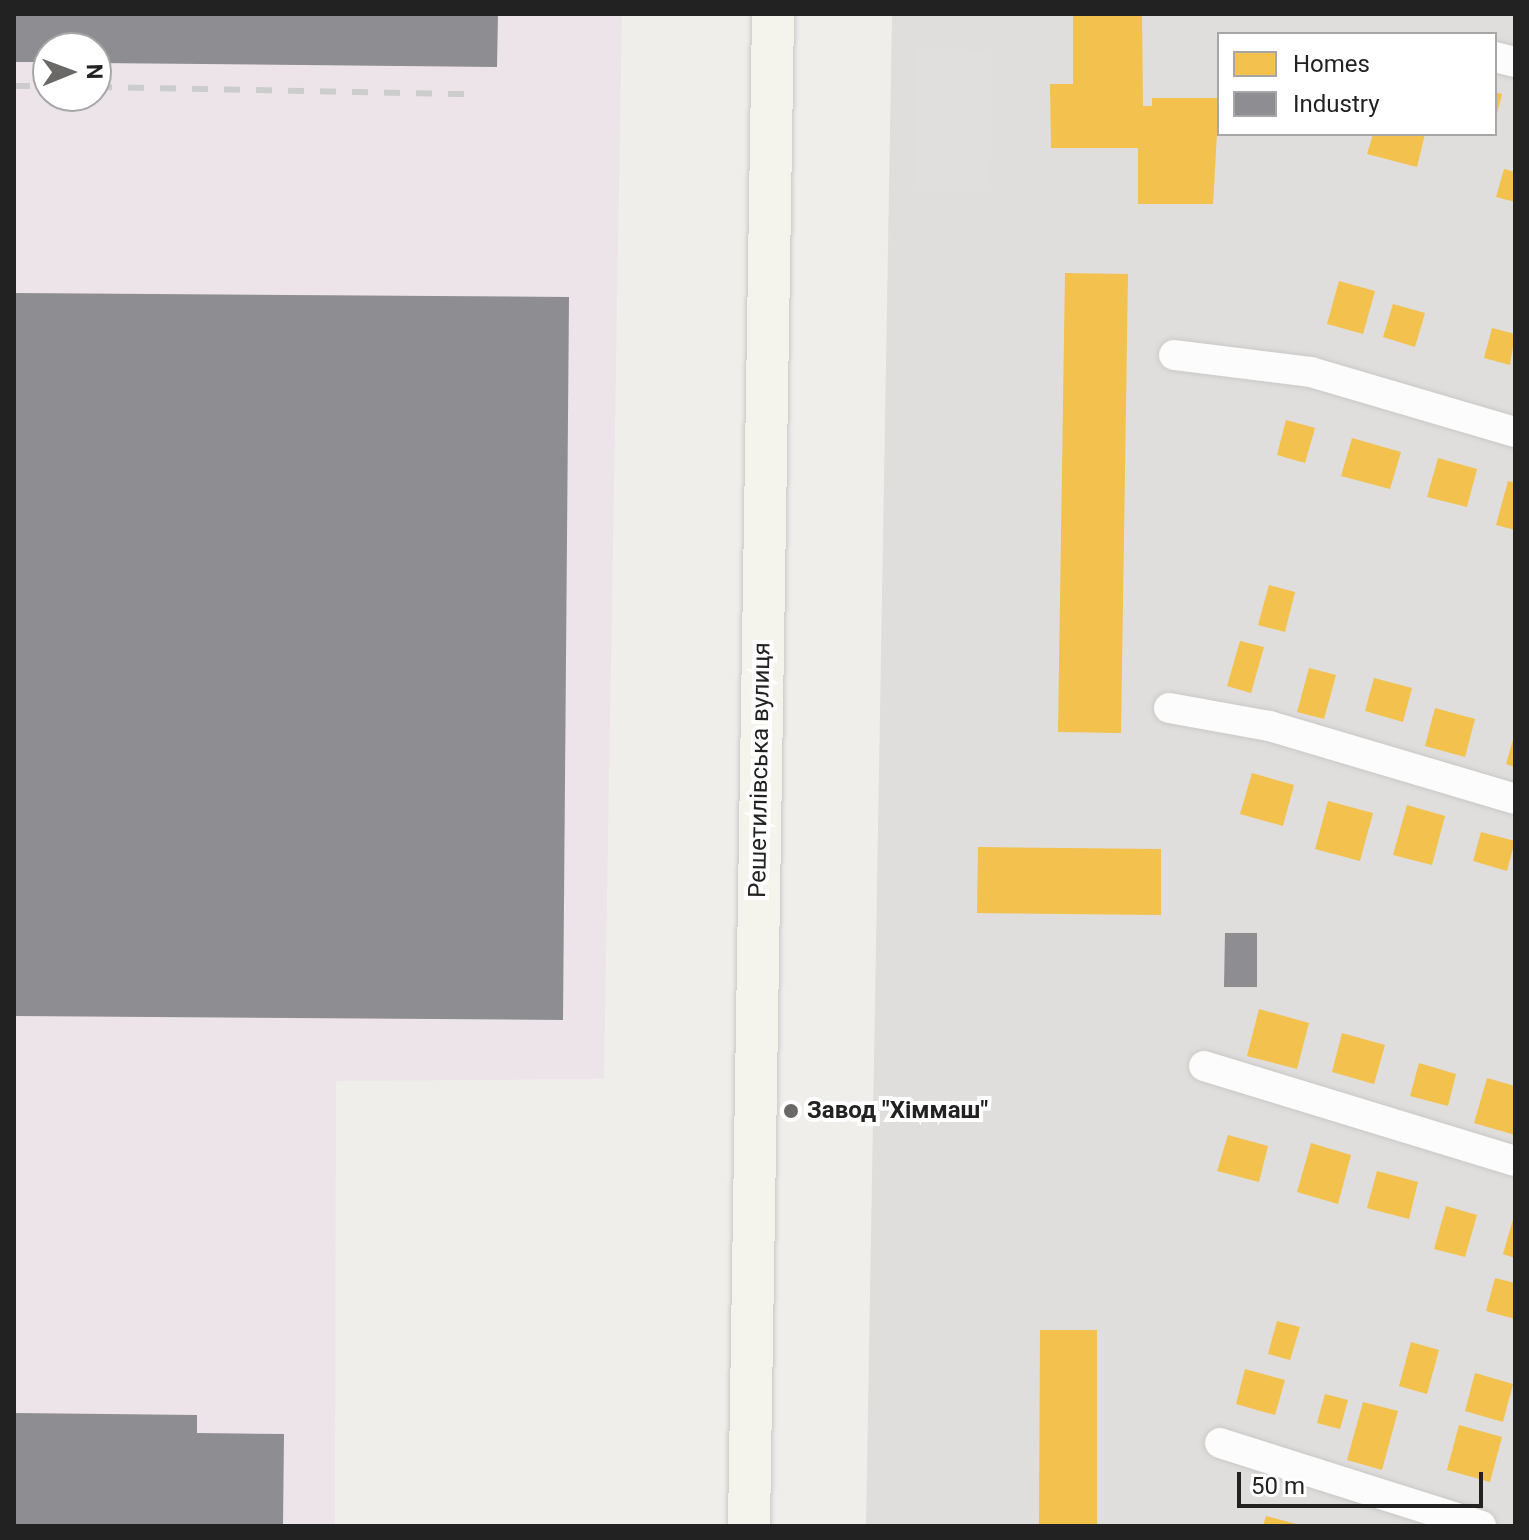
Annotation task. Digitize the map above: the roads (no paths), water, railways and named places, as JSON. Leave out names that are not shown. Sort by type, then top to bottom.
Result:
[{"type":"street","name":"Решетилівська вулиця","points":[[749,1526],[773,14]]},
{"type":"street","points":[[1174,355],[1311,372],[1515,432]]},
{"type":"street","points":[[1169,708],[1269,726],[1515,799]]},
{"type":"street","points":[[1204,1066],[1515,1161]]},
{"type":"street","points":[[1220,1443],[1481,1526]]},
{"type":"railway","points":[[14,86],[32,86]]},
{"type":"railway","points":[[112,87],[469,94]]},
{"type":"place","name":"Завод \"Хіммаш\"","points":[[791,1111]]}]
